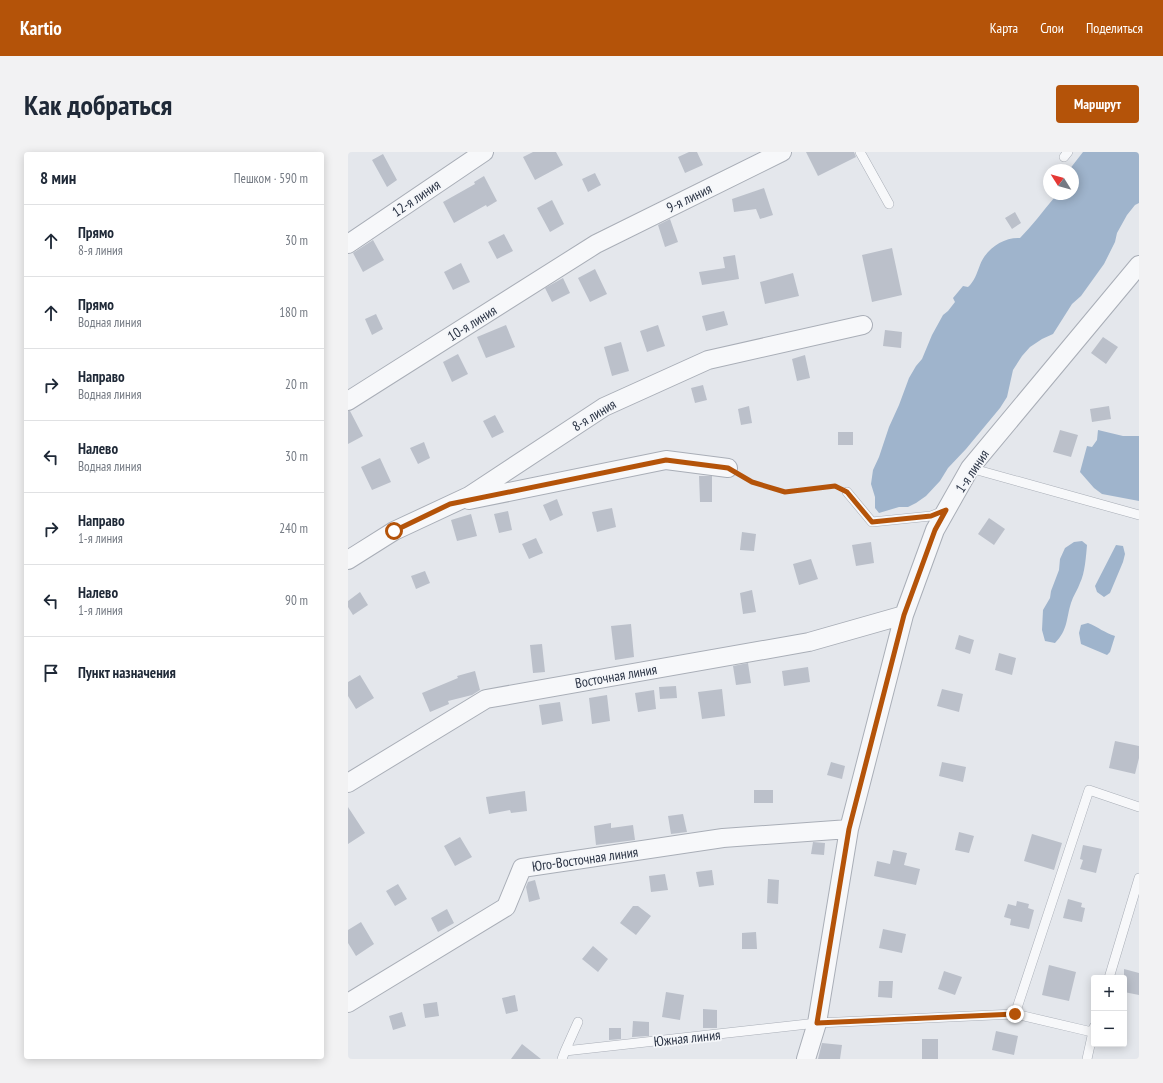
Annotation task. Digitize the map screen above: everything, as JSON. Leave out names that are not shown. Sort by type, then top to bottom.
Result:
[{"type":"street","name":"12-я линия","points":[[348,244],[484,152]]},
{"type":"street","name":"9-я линия","points":[[596,244],[782,152]]},
{"type":"street","name":"10-я линия","points":[[348,401],[596,244]]},
{"type":"street","name":"1-я линия","points":[[806,1059],[817,1023],[849,829],[904,615],[935,530],[970,468],[1139,265]]},
{"type":"street","name":"8-я линия","points":[[348,560],[394,531],[469,496],[604,407],[708,360],[863,325]]},
{"type":"street","points":[[450,504],[666,460],[728,468]]},
{"type":"street","name":"Восточная линия","points":[[348,783],[486,699],[809,642],[904,615]]},
{"type":"street","name":"Юго-Восточная линия","points":[[348,1003],[506,907],[522,868],[723,838],[849,829]]},
{"type":"lane","points":[[860,152],[889,204]]},
{"type":"lane","points":[[970,468],[1139,516]]},
{"type":"lane","points":[[847,492],[872,522],[931,516],[946,510]]},
{"type":"lane","points":[[1015,1014],[1089,790],[1139,807]]},
{"type":"lane","points":[[1110,975],[1139,878]]},
{"type":"lane","points":[[817,1023],[1015,1014],[1091,1029]]},
{"type":"lane","points":[[563,1055],[578,1022]]},
{"type":"lane","name":"Южная линия","points":[[563,1055],[817,1023]]},
{"type":"lane","points":[[1087,1059],[1091,1039]]},
{"type":"path","points":[[728,468],[752,482],[785,492],[835,486],[847,492]]},
{"type":"water","points":[[1083,152],[1139,152],[1139,203],[1135,205],[1127,215],[1117,233],[1115,242],[1104,264],[1081,296],[1072,304],[1053,334],[1030,347],[1022,356],[1013,370],[1007,397],[1000,408],[948,468],[940,481],[926,496],[916,503],[908,507],[899,507],[879,513],[875,508],[875,497],[871,484],[873,470],[909,378],[922,359],[932,335],[943,315],[955,302],[953,298],[963,286],[968,287],[972,283],[983,259],[991,249],[1001,242],[1014,238],[1020,238],[1052,200],[1079,200],[1079,164],[1074,164]]},
{"type":"water","points":[[1098,430],[1123,436],[1139,436],[1139,501],[1102,494],[1094,488],[1080,472],[1087,446],[1092,447],[1097,440]]},
{"type":"water","points":[[1082,541],[1087,545],[1086,559],[1082,579],[1071,603],[1066,624],[1062,634],[1055,643],[1045,641],[1042,630],[1043,610],[1050,598],[1059,570],[1060,559],[1065,548],[1074,542]]},
{"type":"water","points":[[1116,545],[1123,546],[1125,554],[1110,593],[1104,597],[1097,592],[1095,586]]},
{"type":"water","points":[[1088,623],[1115,636],[1110,652],[1107,655],[1081,644],[1079,633],[1081,625]]},
{"type":"building","points":[[533,152],[556,152],[563,165],[535,180],[523,157]]},
{"type":"building","points":[[689,152],[697,152],[703,165],[685,173],[678,157]]},
{"type":"building","points":[[806,152],[854,152],[856,157],[818,176]]},
{"type":"building","points":[[383,154],[397,180],[387,187],[372,160]]},
{"type":"building","points":[[595,173],[601,185],[588,192],[582,179]]},
{"type":"building","points":[[484,176],[497,201],[487,207],[486,205],[454,223],[443,202],[475,184],[474,182]]},
{"type":"building","points":[[764,188],[773,215],[760,219],[756,209],[734,212],[732,199]]},
{"type":"building","points":[[552,200],[564,224],[550,232],[537,208]]},
{"type":"building","points":[[1015,212],[1021,223],[1012,229],[1005,218]]},
{"type":"building","points":[[670,219],[678,242],[665,247],[658,225]]},
{"type":"building","points":[[504,234],[513,251],[497,259],[488,242]]},
{"type":"building","points":[[373,240],[384,260],[363,272],[353,253]]},
{"type":"building","points":[[892,248],[902,295],[872,302],[862,255]]},
{"type":"building","points":[[735,255],[739,279],[702,285],[699,272],[725,268],[723,257]]},
{"type":"building","points":[[461,263],[470,282],[453,290],[444,272]]},
{"type":"building","points":[[595,269],[607,294],[590,302],[578,278]]},
{"type":"building","points":[[793,273],[799,296],[765,304],[760,282]]},
{"type":"building","points":[[563,278],[570,293],[552,302],[545,288]]},
{"type":"building","points":[[724,311],[728,325],[706,331],[702,316]]},
{"type":"building","points":[[376,314],[383,329],[372,335],[365,319]]},
{"type":"building","points":[[506,325],[515,347],[486,358],[477,337]]},
{"type":"building","points":[[658,325],[665,346],[647,352],[640,331]]},
{"type":"building","points":[[885,330],[902,332],[901,348],[883,346]]},
{"type":"building","points":[[1103,337],[1118,347],[1106,364],[1091,353]]},
{"type":"building","points":[[621,342],[629,371],[612,376],[604,347]]},
{"type":"building","points":[[458,354],[468,374],[452,382],[443,362]]},
{"type":"building","points":[[805,355],[810,378],[797,381],[792,359]]},
{"type":"building","points":[[703,385],[707,400],[695,403],[691,388]]},
{"type":"building","points":[[749,406],[752,423],[741,425],[738,409]]},
{"type":"building","points":[[1109,406],[1111,419],[1092,422],[1090,409]]},
{"type":"building","points":[[348,411],[350,411],[363,436],[348,444]]},
{"type":"building","points":[[495,415],[504,432],[492,438],[483,421]]},
{"type":"building","points":[[1060,430],[1078,435],[1071,457],[1053,452]]},
{"type":"building","points":[[838,432],[853,432],[853,445],[838,445]]},
{"type":"building","points":[[424,442],[430,458],[418,464],[410,448]]},
{"type":"building","points":[[380,458],[391,482],[372,490],[361,467]]},
{"type":"building","points":[[699,476],[712,476],[712,502],[700,502]]},
{"type":"building","points":[[557,499],[563,515],[550,521],[543,505]]},
{"type":"building","points":[[612,508],[616,527],[597,532],[592,512]]},
{"type":"building","points":[[508,511],[512,530],[499,533],[494,514]]},
{"type":"building","points":[[471,514],[477,536],[457,541],[451,520]]},
{"type":"building","points":[[989,518],[1005,529],[994,545],[978,534]]},
{"type":"building","points":[[742,532],[756,534],[754,551],[740,550]]},
{"type":"building","points":[[536,538],[543,553],[529,559],[522,544]]},
{"type":"building","points":[[871,542],[874,563],[856,566],[852,545]]},
{"type":"building","points":[[811,559],[818,579],[799,585],[793,564]]},
{"type":"building","points":[[425,571],[430,583],[416,589],[411,576]]},
{"type":"building","points":[[752,590],[756,612],[743,614],[740,593]]},
{"type":"building","points":[[360,592],[368,605],[353,615],[348,607],[348,601]]},
{"type":"building","points":[[631,624],[634,657],[615,660],[611,626]]},
{"type":"building","points":[[959,635],[974,640],[970,654],[955,649]]},
{"type":"building","points":[[542,644],[545,672],[533,673],[530,645]]},
{"type":"building","points":[[999,653],[1016,658],[1012,675],[995,670]]},
{"type":"building","points":[[748,663],[751,683],[736,685],[733,666]]},
{"type":"building","points":[[808,667],[810,682],[784,686],[782,671]]},
{"type":"building","points":[[475,671],[480,690],[472,695],[448,701],[449,704],[430,712],[422,693],[458,678],[457,676]]},
{"type":"building","points":[[360,675],[374,698],[356,709],[348,696],[348,682]]},
{"type":"building","points":[[676,686],[677,698],[660,699],[659,687]]},
{"type":"building","points":[[722,689],[725,716],[702,719],[698,692]]},
{"type":"building","points":[[942,689],[963,694],[959,712],[937,706]]},
{"type":"building","points":[[654,690],[656,709],[638,712],[635,693]]},
{"type":"building","points":[[607,695],[610,721],[592,724],[589,698]]},
{"type":"building","points":[[560,702],[563,721],[542,725],[539,705]]},
{"type":"building","points":[[1115,741],[1139,746],[1139,758],[1135,774],[1109,768]]},
{"type":"building","points":[[831,762],[845,766],[842,779],[827,775]]},
{"type":"building","points":[[942,762],[966,767],[963,782],[939,776]]},
{"type":"building","points":[[754,790],[773,790],[773,803],[754,803]]},
{"type":"building","points":[[525,791],[527,811],[511,813],[510,810],[489,814],[486,797]]},
{"type":"building","points":[[348,807],[365,833],[348,844]]},
{"type":"building","points":[[683,814],[687,832],[671,834],[668,816]]},
{"type":"building","points":[[611,823],[611,828],[633,825],[635,840],[596,845],[594,826]]},
{"type":"building","points":[[959,832],[974,836],[969,853],[955,850]]},
{"type":"building","points":[[1032,834],[1062,843],[1054,870],[1024,861]]},
{"type":"building","points":[[460,837],[472,857],[455,866],[444,846]]},
{"type":"building","points":[[813,842],[825,843],[824,855],[811,854]]},
{"type":"building","points":[[1083,845],[1102,849],[1096,873],[1080,869],[1083,860],[1080,859]]},
{"type":"building","points":[[893,850],[907,853],[904,865],[920,869],[916,885],[874,876],[877,861],[890,864]]},
{"type":"building","points":[[712,870],[714,885],[699,887],[696,872]]},
{"type":"building","points":[[665,874],[668,890],[651,892],[649,876]]},
{"type":"building","points":[[768,879],[779,880],[778,904],[767,903]]},
{"type":"building","points":[[535,880],[540,899],[529,902],[526,887],[528,882]]},
{"type":"building","points":[[398,884],[407,899],[395,906],[386,891]]},
{"type":"building","points":[[1068,899],[1082,903],[1081,907],[1085,908],[1082,922],[1063,918]]},
{"type":"building","points":[[1017,901],[1029,904],[1028,908],[1034,910],[1029,929],[1010,925],[1011,919],[1004,917],[1008,904],[1016,906]]},
{"type":"building","points":[[633,906],[638,906],[651,916],[636,935],[620,923]]},
{"type":"building","points":[[447,909],[454,923],[438,932],[431,918]]},
{"type":"building","points":[[361,922],[374,944],[356,956],[348,943],[348,930]]},
{"type":"building","points":[[883,929],[906,934],[902,953],[879,948]]},
{"type":"building","points":[[756,932],[757,949],[742,949],[742,933]]},
{"type":"building","points":[[593,946],[608,959],[598,972],[582,959]]},
{"type":"building","points":[[1049,965],[1076,972],[1069,1001],[1042,995]]},
{"type":"building","points":[[1124,969],[1139,973],[1139,995],[1127,993],[1127,975],[1124,975]]},
{"type":"building","points":[[944,971],[962,977],[955,995],[938,989]]},
{"type":"building","points":[[879,981],[893,981],[892,998],[878,997]]},
{"type":"building","points":[[666,992],[684,995],[680,1020],[662,1017]]},
{"type":"building","points":[[515,995],[518,1011],[506,1014],[502,998]]},
{"type":"building","points":[[437,1002],[439,1016],[425,1018],[423,1004]]},
{"type":"building","points":[[703,1009],[717,1010],[717,1028],[703,1028]]},
{"type":"building","points":[[402,1012],[406,1026],[393,1030],[389,1016]]},
{"type":"building","points":[[633,1021],[649,1022],[649,1036],[632,1037]]},
{"type":"building","points":[[609,1028],[621,1028],[621,1039],[609,1040]]},
{"type":"building","points":[[996,1031],[1018,1036],[1014,1055],[992,1050]]},
{"type":"building","points":[[922,1039],[938,1039],[938,1059],[922,1059]]},
{"type":"building","points":[[822,1043],[842,1045],[840,1059],[818,1059]]},
{"type":"building","points":[[522,1044],[541,1059],[511,1059]]},
{"type":"route","points":[[394,531],[450,504],[666,460],[728,468],[752,482],[785,492],[835,486],[847,492],[872,522],[931,516],[946,510],[935,530],[904,615],[849,829],[817,1023],[1015,1014]]}]
